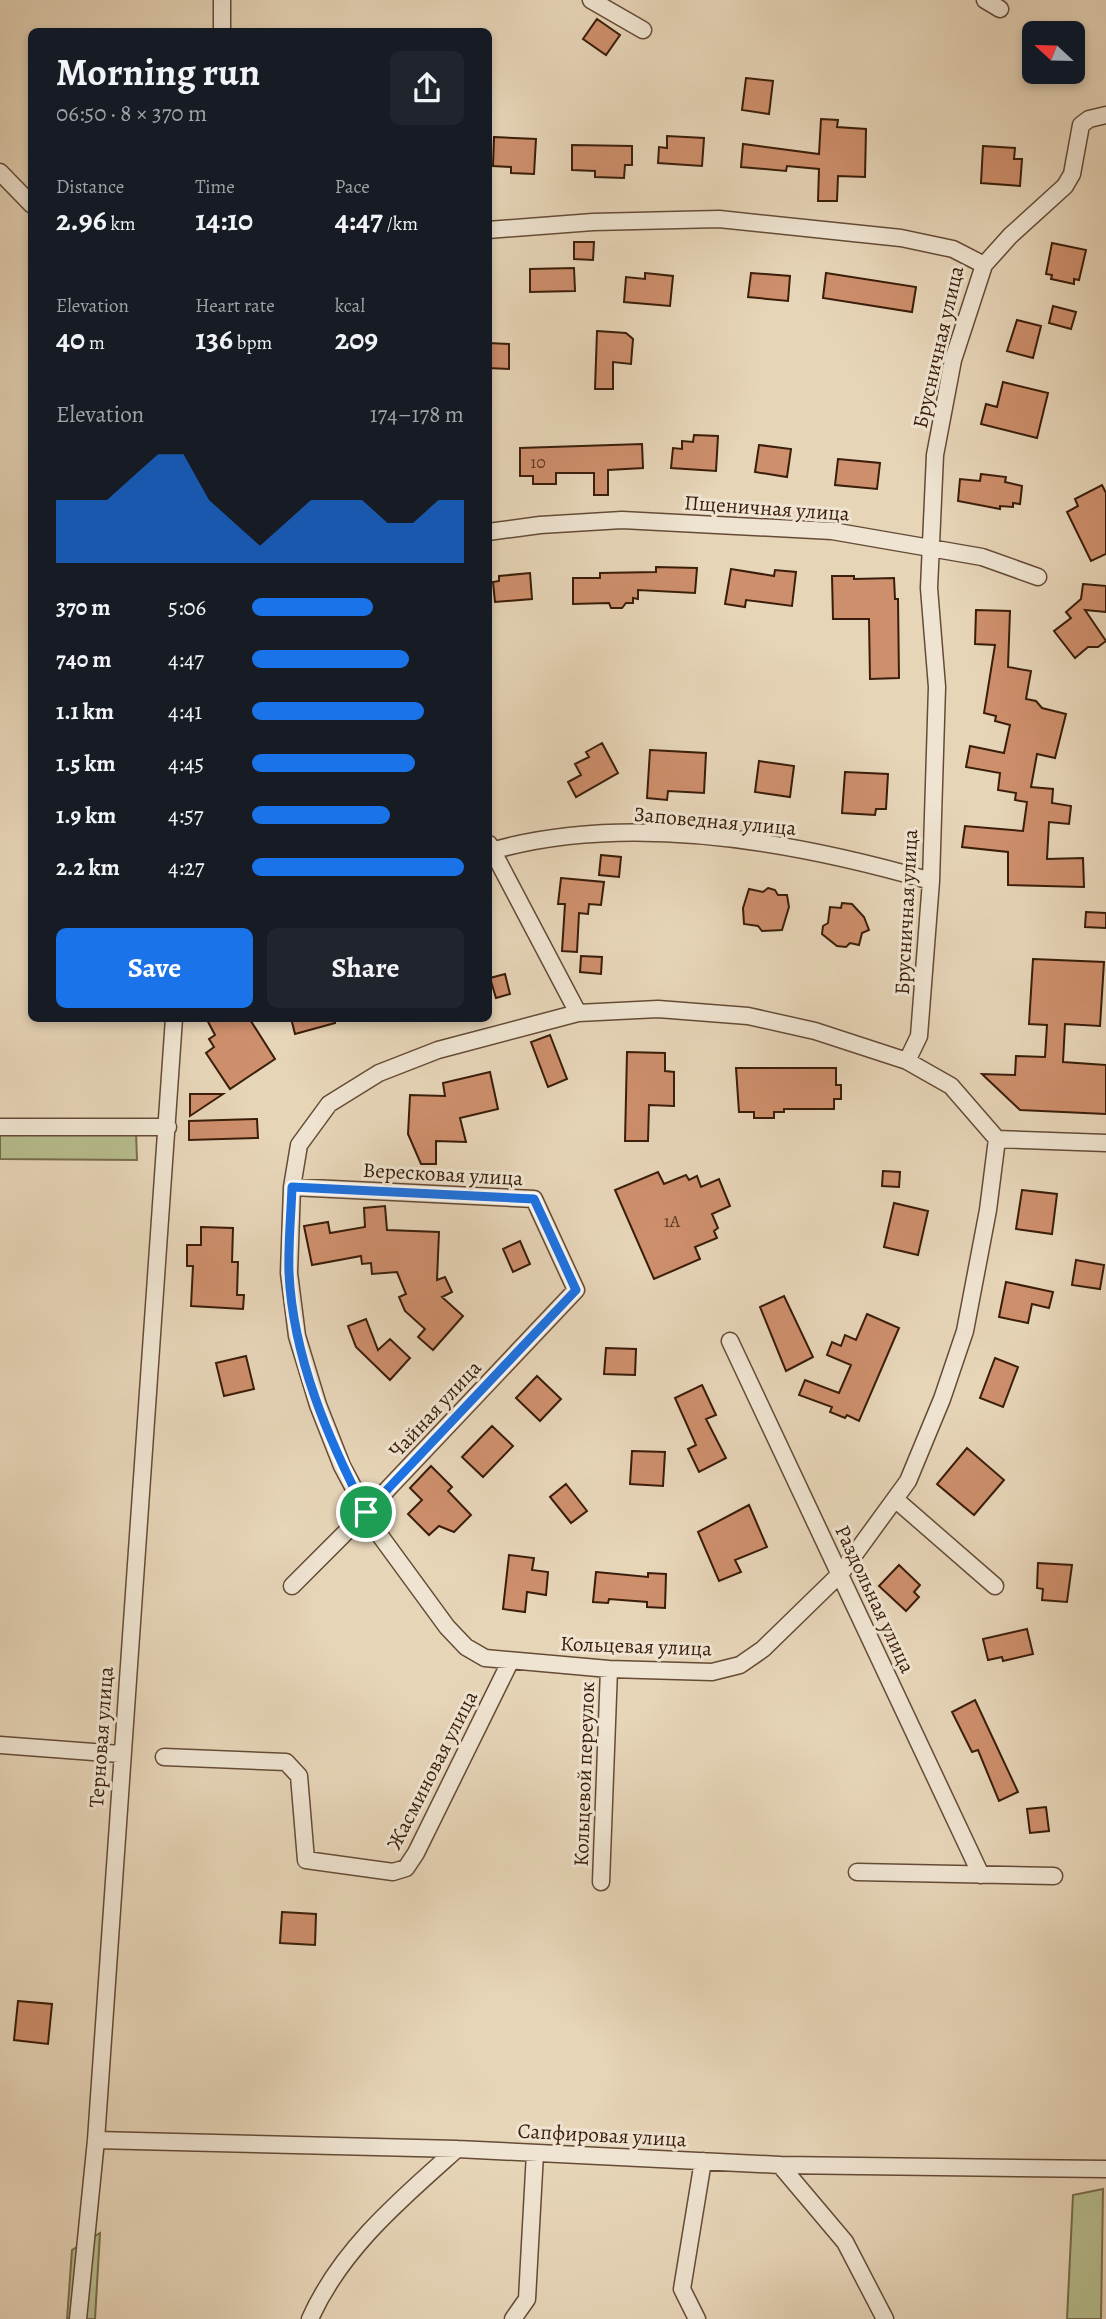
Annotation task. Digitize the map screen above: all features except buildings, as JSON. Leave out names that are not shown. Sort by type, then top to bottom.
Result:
[{"type":"street","points":[[222,0],[222,28]]},
{"type":"street","points":[[591,0],[643,30]]},
{"type":"street","points":[[985,0],[1000,9]]},
{"type":"street","points":[[984,265],[1010,236],[1065,186],[1072,174],[1081,125],[1106,115]]},
{"type":"street","points":[[0,172],[28,201]]},
{"type":"street","name":"Брусничная улица","points":[[492,230],[593,222],[719,219],[901,238],[953,249],[984,265],[953,360],[935,455],[929,588],[937,687],[931,881],[919,1037],[907,1061]]},
{"type":"street","name":"Пщеничная улица","points":[[492,531],[540,525],[622,520],[832,531],[982,556],[1038,577]]},
{"type":"street","name":"Заповедная улица","points":[[492,848],[557,837],[650,832],[794,849],[861,861],[931,881]]},
{"type":"street","points":[[492,852],[578,1013]]},
{"type":"street","name":"Кольцевая улица","points":[[658,1009],[748,1016],[815,1031],[907,1061],[951,1087],[998,1139],[988,1210],[965,1331],[942,1399],[908,1481],[841,1573],[763,1649],[740,1665],[712,1672],[510,1662],[485,1658],[457,1637],[366,1512],[342,1466],[318,1405],[297,1336],[289,1273],[292,1187],[299,1145],[329,1104],[379,1073],[476,1038],[578,1013],[658,1009]]},
{"type":"street","name":"Терновая улица","points":[[78,2319],[96,2140],[120,1754],[166,1158],[174,1022]]},
{"type":"street","points":[[0,1127],[168,1127]]},
{"type":"street","points":[[998,1139],[1106,1143]]},
{"type":"street","name":"Вересковая улица","points":[[292,1187],[534,1199],[576,1290]]},
{"type":"street","name":"Чайная улица","points":[[292,1586],[366,1512],[576,1290]]},
{"type":"street","name":"Раздольная улица","points":[[730,1341],[981,1875]]},
{"type":"street","points":[[895,1499],[995,1586]]},
{"type":"street","name":"Жасминовая улица","points":[[164,1757],[286,1762],[299,1776],[306,1860],[393,1872],[406,1868],[416,1853],[510,1662]]},
{"type":"street","name":"Кольцевой переулок","points":[[601,1882],[609,1669]]},
{"type":"street","points":[[0,1745],[120,1754]]},
{"type":"street","points":[[857,1872],[1055,1876]]},
{"type":"street","name":"Сапфировая улица","points":[[96,2140],[457,2149],[780,2165],[1106,2169]]},
{"type":"street","points":[[310,2319],[316,2304],[372,2225],[457,2149]]},
{"type":"street","points":[[513,2319],[527,2299],[535,2153]]},
{"type":"street","points":[[697,2319],[682,2289],[703,2161]]},
{"type":"street","points":[[780,2165],[845,2242],[885,2319]]},
{"type":"green space","points":[[0,1124],[136,1132],[137,1160],[0,1159]]},
{"type":"green space","points":[[1103,2189],[1101,2319],[1067,2319],[1073,2195]]},
{"type":"green space","points":[[100,2233],[95,2319],[67,2319],[72,2250]]},
{"type":"route","points":[[292,1187],[534,1199],[576,1290],[366,1512],[342,1466],[318,1405],[297,1336],[289,1273],[292,1187]]}]
